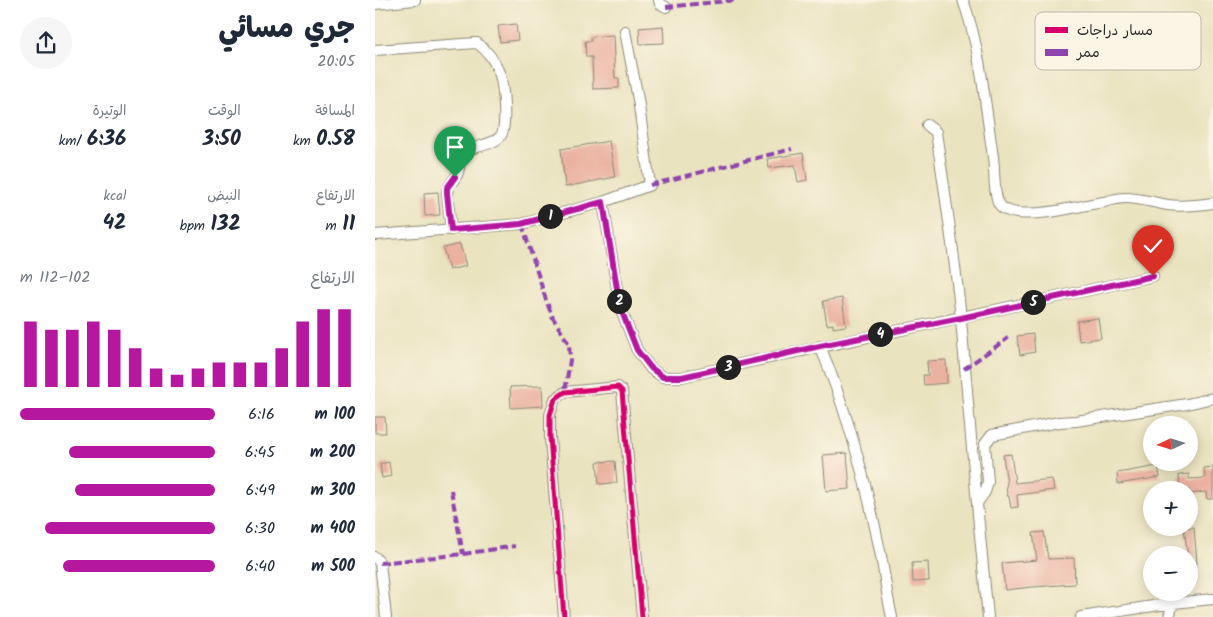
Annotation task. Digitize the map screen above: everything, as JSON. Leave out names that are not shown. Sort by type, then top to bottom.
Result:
[{"type":"street","points":[[375,4],[415,0]]},
{"type":"street","points":[[963,0],[972,25],[981,73],[996,190],[1002,207],[1008,211],[1028,213],[1126,198],[1169,205],[1191,206],[1213,203]]},
{"type":"street","points":[[375,235],[521,224],[603,202],[649,185],[638,99],[625,31]]},
{"type":"street","points":[[375,50],[477,43],[491,56],[499,75],[504,125],[502,134],[492,142],[463,151],[457,175],[447,188],[451,230]]},
{"type":"street","points":[[927,125],[936,132],[961,318],[988,617]]},
{"type":"street","points":[[603,202],[620,307],[637,350],[651,368],[663,377],[682,377],[1153,276]]},
{"type":"street","points":[[820,346],[833,378],[853,440],[871,511],[892,617]]},
{"type":"street","points":[[564,617],[550,437],[551,415],[555,398],[565,392],[618,387],[622,391],[643,617]]},
{"type":"street","points":[[977,503],[987,488],[985,444],[992,435],[1059,422],[1187,404],[1213,398]]},
{"type":"street","points":[[375,557],[379,563],[386,617]]},
{"type":"street","points":[[1081,617],[1213,599]]},
{"type":"street","points":[[1169,617],[1173,603]]},
{"type":"building","points":[[516,24],[518,40],[500,42],[498,26]]},
{"type":"building","points":[[663,26],[664,43],[640,44],[639,28]]},
{"type":"building","points":[[613,35],[615,78],[619,78],[619,88],[593,89],[592,57],[586,57],[585,41],[591,41],[591,37]]},
{"type":"building","points":[[609,141],[615,177],[565,187],[561,149]]},
{"type":"building","points":[[803,153],[807,180],[798,182],[795,165],[769,168],[767,159]]},
{"type":"building","points":[[438,192],[440,215],[425,216],[424,193]]},
{"type":"building","points":[[460,244],[466,266],[449,270],[443,248]]},
{"type":"building","points":[[842,298],[846,326],[833,328],[833,324],[827,325],[823,301]]},
{"type":"building","points":[[1098,318],[1101,338],[1079,341],[1077,321]]},
{"type":"building","points":[[1033,334],[1035,352],[1020,355],[1017,336]]},
{"type":"building","points":[[946,360],[947,383],[924,385],[923,375],[928,375],[927,361]]},
{"type":"building","points":[[542,386],[543,406],[511,408],[510,387]]},
{"type":"building","points":[[375,417],[385,417],[386,433],[375,433]]},
{"type":"building","points":[[847,453],[850,489],[826,491],[823,455]]},
{"type":"building","points":[[1011,454],[1015,483],[1052,479],[1054,490],[1017,495],[1018,507],[1011,508],[1009,496],[1007,496],[1003,455]]},
{"type":"building","points":[[615,461],[617,483],[599,484],[597,462]]},
{"type":"building","points":[[389,462],[391,476],[382,478],[380,464]]},
{"type":"building","points":[[1213,467],[1213,499],[1207,499],[1206,492],[1198,493],[1198,481],[1179,481],[1179,475],[1189,474],[1189,479],[1205,478],[1204,468]]},
{"type":"building","points":[[1143,469],[1143,471],[1159,471],[1160,477],[1118,484],[1117,473]]},
{"type":"building","points":[[1044,532],[1048,559],[1074,558],[1075,584],[1005,590],[1002,563],[1037,560],[1033,533]]},
{"type":"building","points":[[1185,536],[1195,536],[1196,546],[1186,546]]},
{"type":"building","points":[[928,562],[929,581],[913,582],[912,563]]},
{"type":"marked path","points":[[666,7],[736,0]]},
{"type":"marked path","points":[[650,185],[792,149]]},
{"type":"marked path","points":[[522,224],[553,318],[569,344],[570,360],[565,392]]},
{"type":"marked path","points":[[964,369],[1008,338]]},
{"type":"marked path","points":[[451,490],[463,554]]},
{"type":"marked path","points":[[380,563],[515,546]]},
{"type":"cycle path","points":[[603,202],[620,307],[637,350],[651,369],[663,377],[682,377],[1153,276]]},
{"type":"cycle path","points":[[564,617],[550,437],[550,415],[555,399],[565,392],[618,387],[622,391],[642,617]]},
{"type":"route","points":[[455,177],[447,188],[451,230],[521,224],[603,202],[620,307],[637,350],[651,368],[663,377],[682,377],[1153,276]]}]
